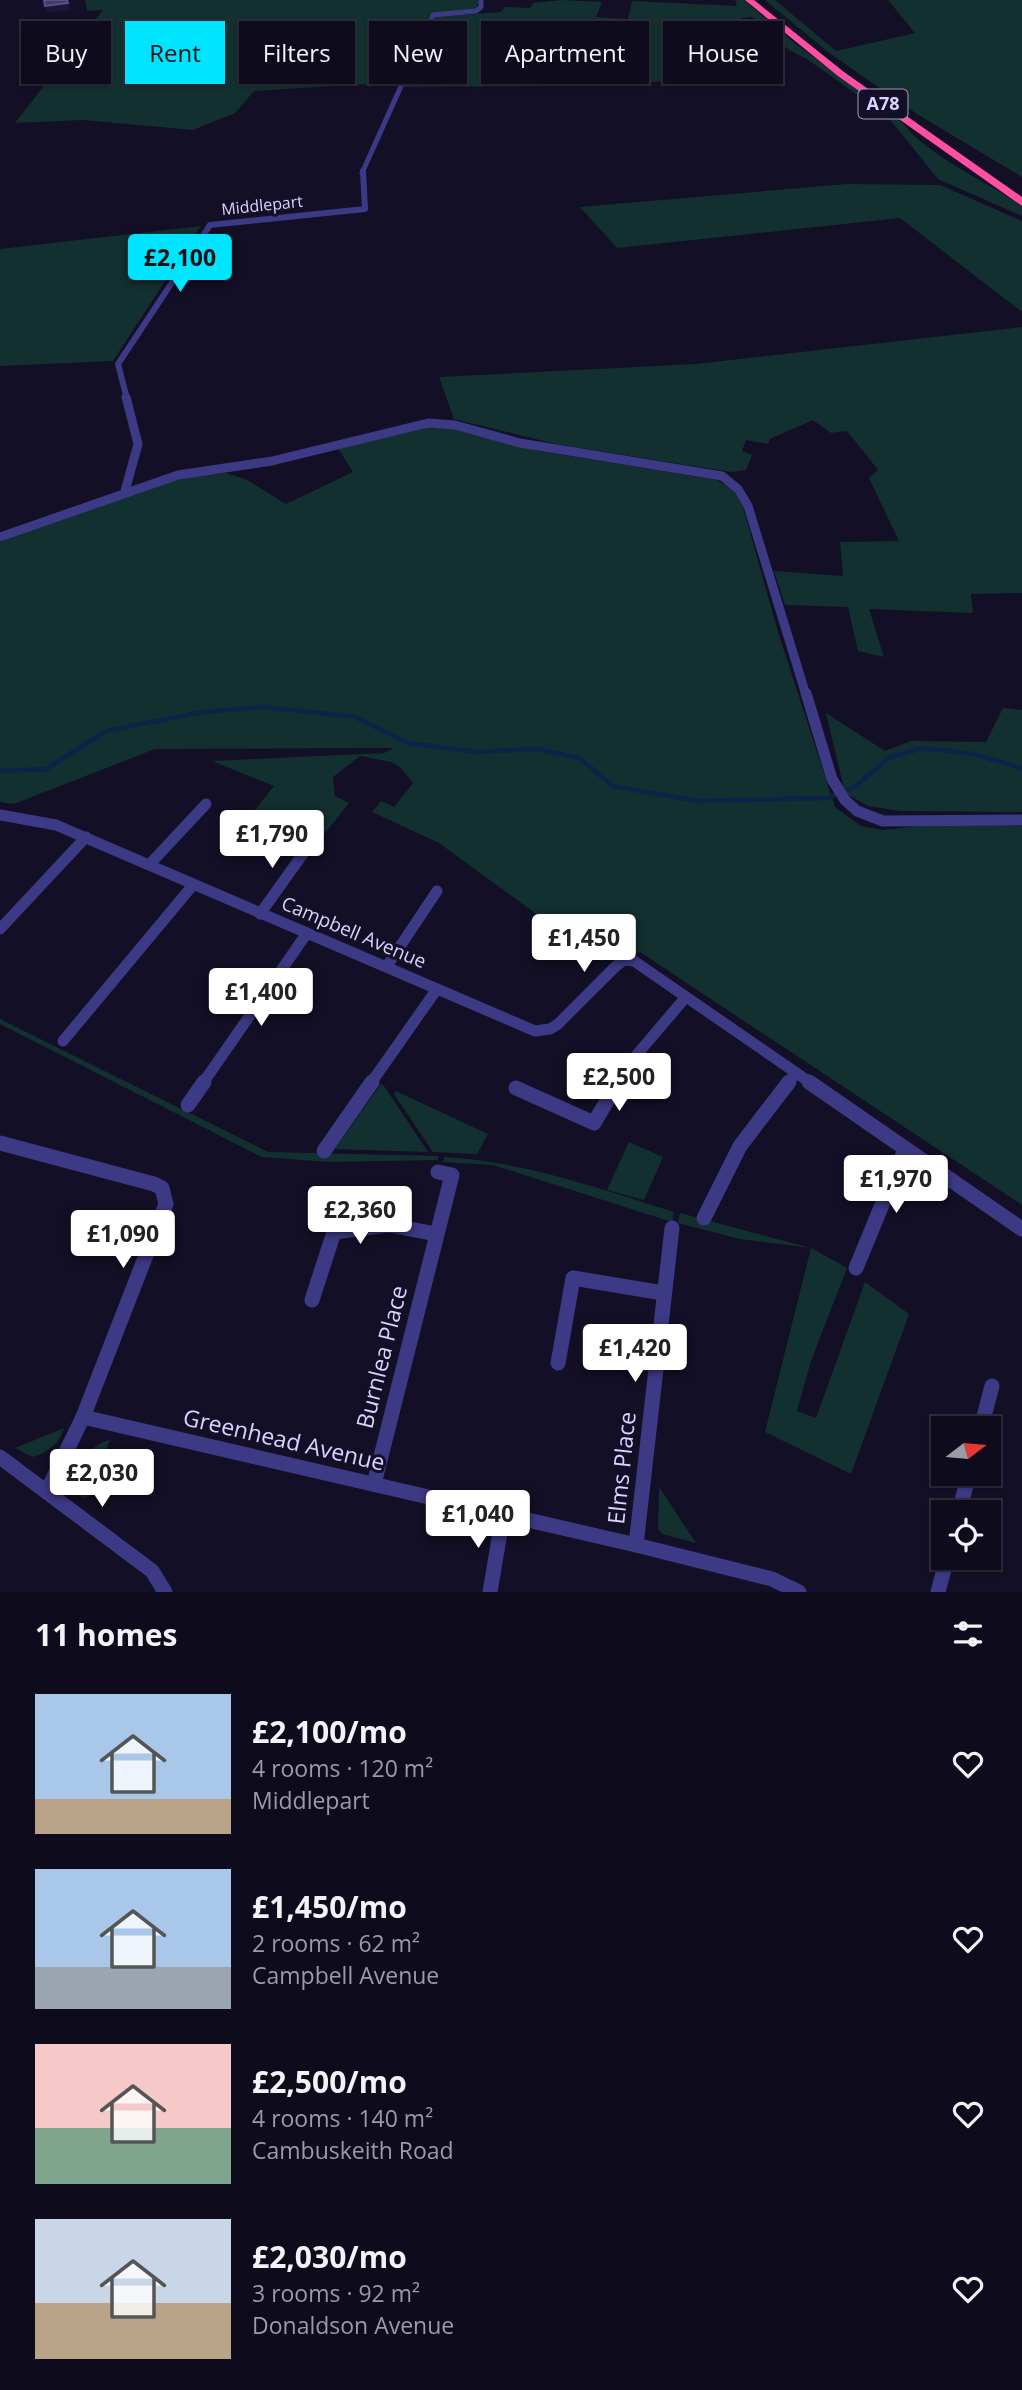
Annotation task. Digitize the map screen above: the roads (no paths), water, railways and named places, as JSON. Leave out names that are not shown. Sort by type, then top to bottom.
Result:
[{"type":"highway","name":"A78","points":[[749,0],[841,74],[1022,202]]},
{"type":"highway","name":"A78","points":[[759,0],[842,66],[1022,191]]},
{"type":"street","name":"Middlepart","points":[[125,491],[125,479],[138,454],[138,444],[118,364],[209,225],[365,209],[361,175],[433,15],[476,11],[481,7],[481,0]]},
{"type":"street","points":[[0,537],[125,491],[191,472],[272,461],[414,425],[441,423],[520,443],[722,476],[738,489],[748,506],[836,787],[845,800],[857,811],[883,821],[1022,820]]},
{"type":"street","points":[[149,865],[206,804]]},
{"type":"street","name":"Campbell Avenue","points":[[0,815],[42,821],[86,837],[260,914],[541,1031],[558,1024],[624,960],[634,961],[685,998]]},
{"type":"street","points":[[0,929],[86,837]]},
{"type":"street","points":[[260,914],[310,844]]},
{"type":"street","points":[[63,1041],[193,884]]},
{"type":"street","points":[[387,966],[437,891]]},
{"type":"street","points":[[188,1105],[307,933]]},
{"type":"street","points":[[324,1151],[437,989]]},
{"type":"street","points":[[516,1088],[594,1123],[628,1065],[685,998],[1022,1229]]},
{"type":"street","points":[[704,1218],[740,1146],[796,1073]]},
{"type":"street","points":[[0,1143],[154,1184],[162,1188],[165,1195],[164,1213],[83,1417],[47,1490]]},
{"type":"street","points":[[856,1268],[905,1149]]},
{"type":"street","name":"Burnlea Place","points":[[374,1483],[452,1175],[438,1172]]},
{"type":"street","points":[[312,1300],[334,1232],[389,1225],[436,1234]]},
{"type":"street","name":"Elms Place","points":[[636,1545],[671,1228]]},
{"type":"street","points":[[558,1363],[573,1278],[663,1293]]},
{"type":"street","points":[[984,1416],[992,1386]]},
{"type":"street","name":"Greenhead Avenue","points":[[83,1417],[636,1545],[772,1579],[799,1592]]},
{"type":"street","points":[[0,1457],[152,1571],[165,1592]]},
{"type":"street","points":[[489,1592],[503,1515]]},
{"type":"street","points":[[938,1592],[944,1570]]},
{"type":"waterway","points":[[0,771],[46,769],[106,731],[202,712],[264,707],[355,717],[408,743],[476,752],[537,749],[579,758],[613,786],[698,801],[827,798],[855,787],[890,757],[923,748],[973,754],[1022,768]]}]
